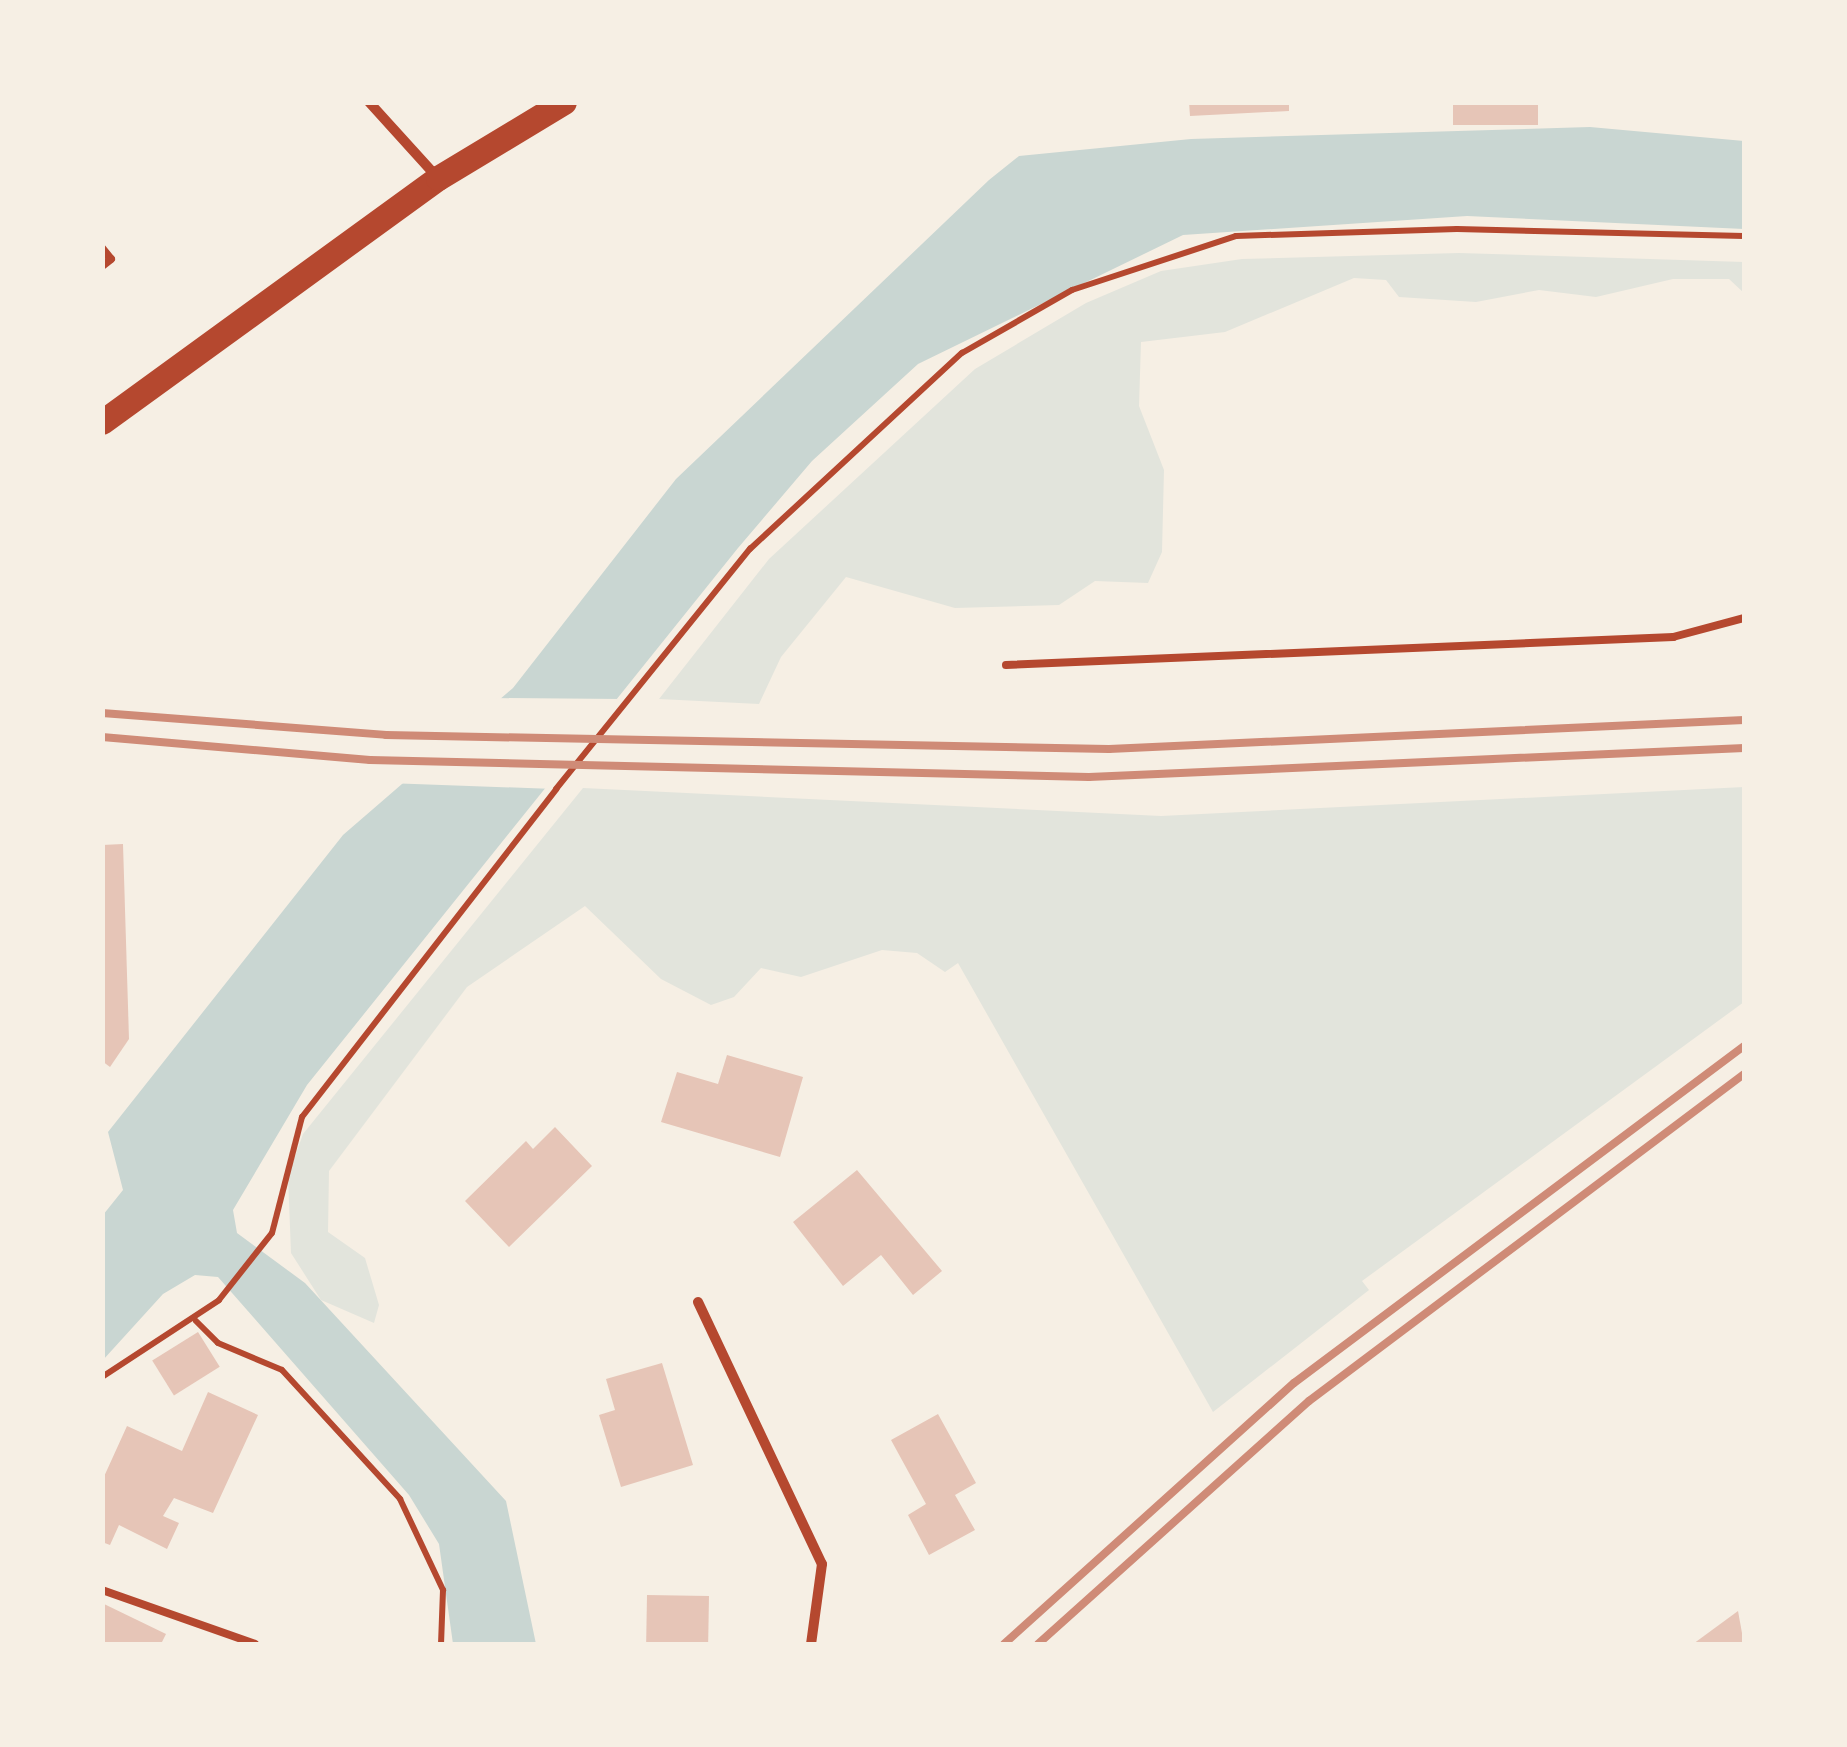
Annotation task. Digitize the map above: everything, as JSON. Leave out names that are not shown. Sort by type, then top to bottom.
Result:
[{"type":"main road","points":[[102,422],[438,178],[564,102]]},
{"type":"street","points":[[369,102],[438,178]]},
{"type":"street","points":[[698,1302],[822,1564],[811,1644]]},
{"type":"lane","points":[[102,248],[111,259],[102,266]]},
{"type":"lane","points":[[1006,665],[1672,637],[1744,618]]},
{"type":"lane","points":[[102,1590],[255,1644]]},
{"type":"path","points":[[102,1377],[196,1320],[219,1300],[272,1233],[302,1117],[556,790],[750,549],[962,352],[1072,290],[1236,236],[1458,229],[1744,236]]},
{"type":"path","points":[[196,1320],[218,1343],[282,1370],[400,1500],[443,1590],[441,1644]]},
{"type":"shaded area","points":[[1590,127],[1744,141],[1744,229],[1467,216],[1183,235],[918,364],[812,461],[738,548],[307,1085],[233,1210],[237,1233],[305,1283],[506,1501],[536,1644],[453,1644],[439,1544],[409,1495],[218,1277],[195,1275],[163,1294],[103,1360],[103,1215],[123,1190],[108,1132],[343,835],[513,688],[676,479],[989,180],[1019,156],[1191,139]]},
{"type":"shaded area","points":[[1459,253],[1744,262],[1744,293],[1729,279],[1673,279],[1596,297],[1539,290],[1476,302],[1399,297],[1386,280],[1354,278],[1225,332],[1141,342],[1139,406],[1164,470],[1162,552],[1148,583],[1095,581],[1059,605],[955,608],[846,577],[781,657],[759,704],[659,699],[769,559],[975,369],[1086,303],[1161,271],[1242,259]]},
{"type":"shaded area","points":[[1744,787],[1744,1002],[1362,1281],[1369,1290],[1213,1412],[958,963],[945,972],[917,953],[882,950],[801,977],[761,968],[734,997],[711,1005],[661,979],[585,906],[467,987],[329,1171],[328,1232],[365,1258],[379,1305],[374,1323],[321,1300],[291,1253],[288,1176],[303,1134],[583,788],[1161,816]]},
{"type":"pier","points":[[492,698],[621,699],[554,789],[387,783]]},
{"type":"building","points":[[1189,102],[1289,102],[1289,111],[1190,116]]},
{"type":"building","points":[[1453,102],[1538,102],[1538,125],[1453,125]]},
{"type":"building","points":[[123,844],[129,1039],[110,1067],[102,1061],[102,845]]},
{"type":"building","points":[[727,1055],[803,1077],[780,1157],[661,1122],[677,1072],[718,1084]]},
{"type":"building","points":[[555,1127],[592,1166],[509,1247],[465,1201],[526,1141],[533,1149]]},
{"type":"building","points":[[857,1170],[942,1271],[913,1295],[881,1255],[843,1286],[793,1222]]},
{"type":"building","points":[[198,1332],[220,1367],[174,1395],[152,1361]]},
{"type":"building","points":[[662,1363],[693,1465],[621,1487],[599,1415],[615,1410],[606,1379]]},
{"type":"building","points":[[208,1392],[258,1415],[213,1513],[174,1498],[163,1516],[179,1523],[167,1549],[119,1525],[110,1545],[102,1542],[102,1481],[127,1426],[182,1451]]},
{"type":"building","points":[[938,1414],[976,1483],[955,1495],[975,1530],[929,1555],[908,1515],[926,1504],[891,1440]]},
{"type":"building","points":[[647,1595],[709,1596],[708,1644],[646,1644]]},
{"type":"building","points":[[102,1603],[166,1634],[161,1644],[102,1644]]},
{"type":"building","points":[[1738,1611],[1744,1644],[1693,1644]]},
{"type":"railway","points":[[102,713],[386,735],[1109,749],[1744,720]]},
{"type":"railway","points":[[102,737],[370,760],[1089,777],[1744,748]]},
{"type":"railway","points":[[1004,1644],[1294,1383],[1744,1046]]},
{"type":"railway","points":[[1038,1644],[1309,1401],[1744,1074]]}]
